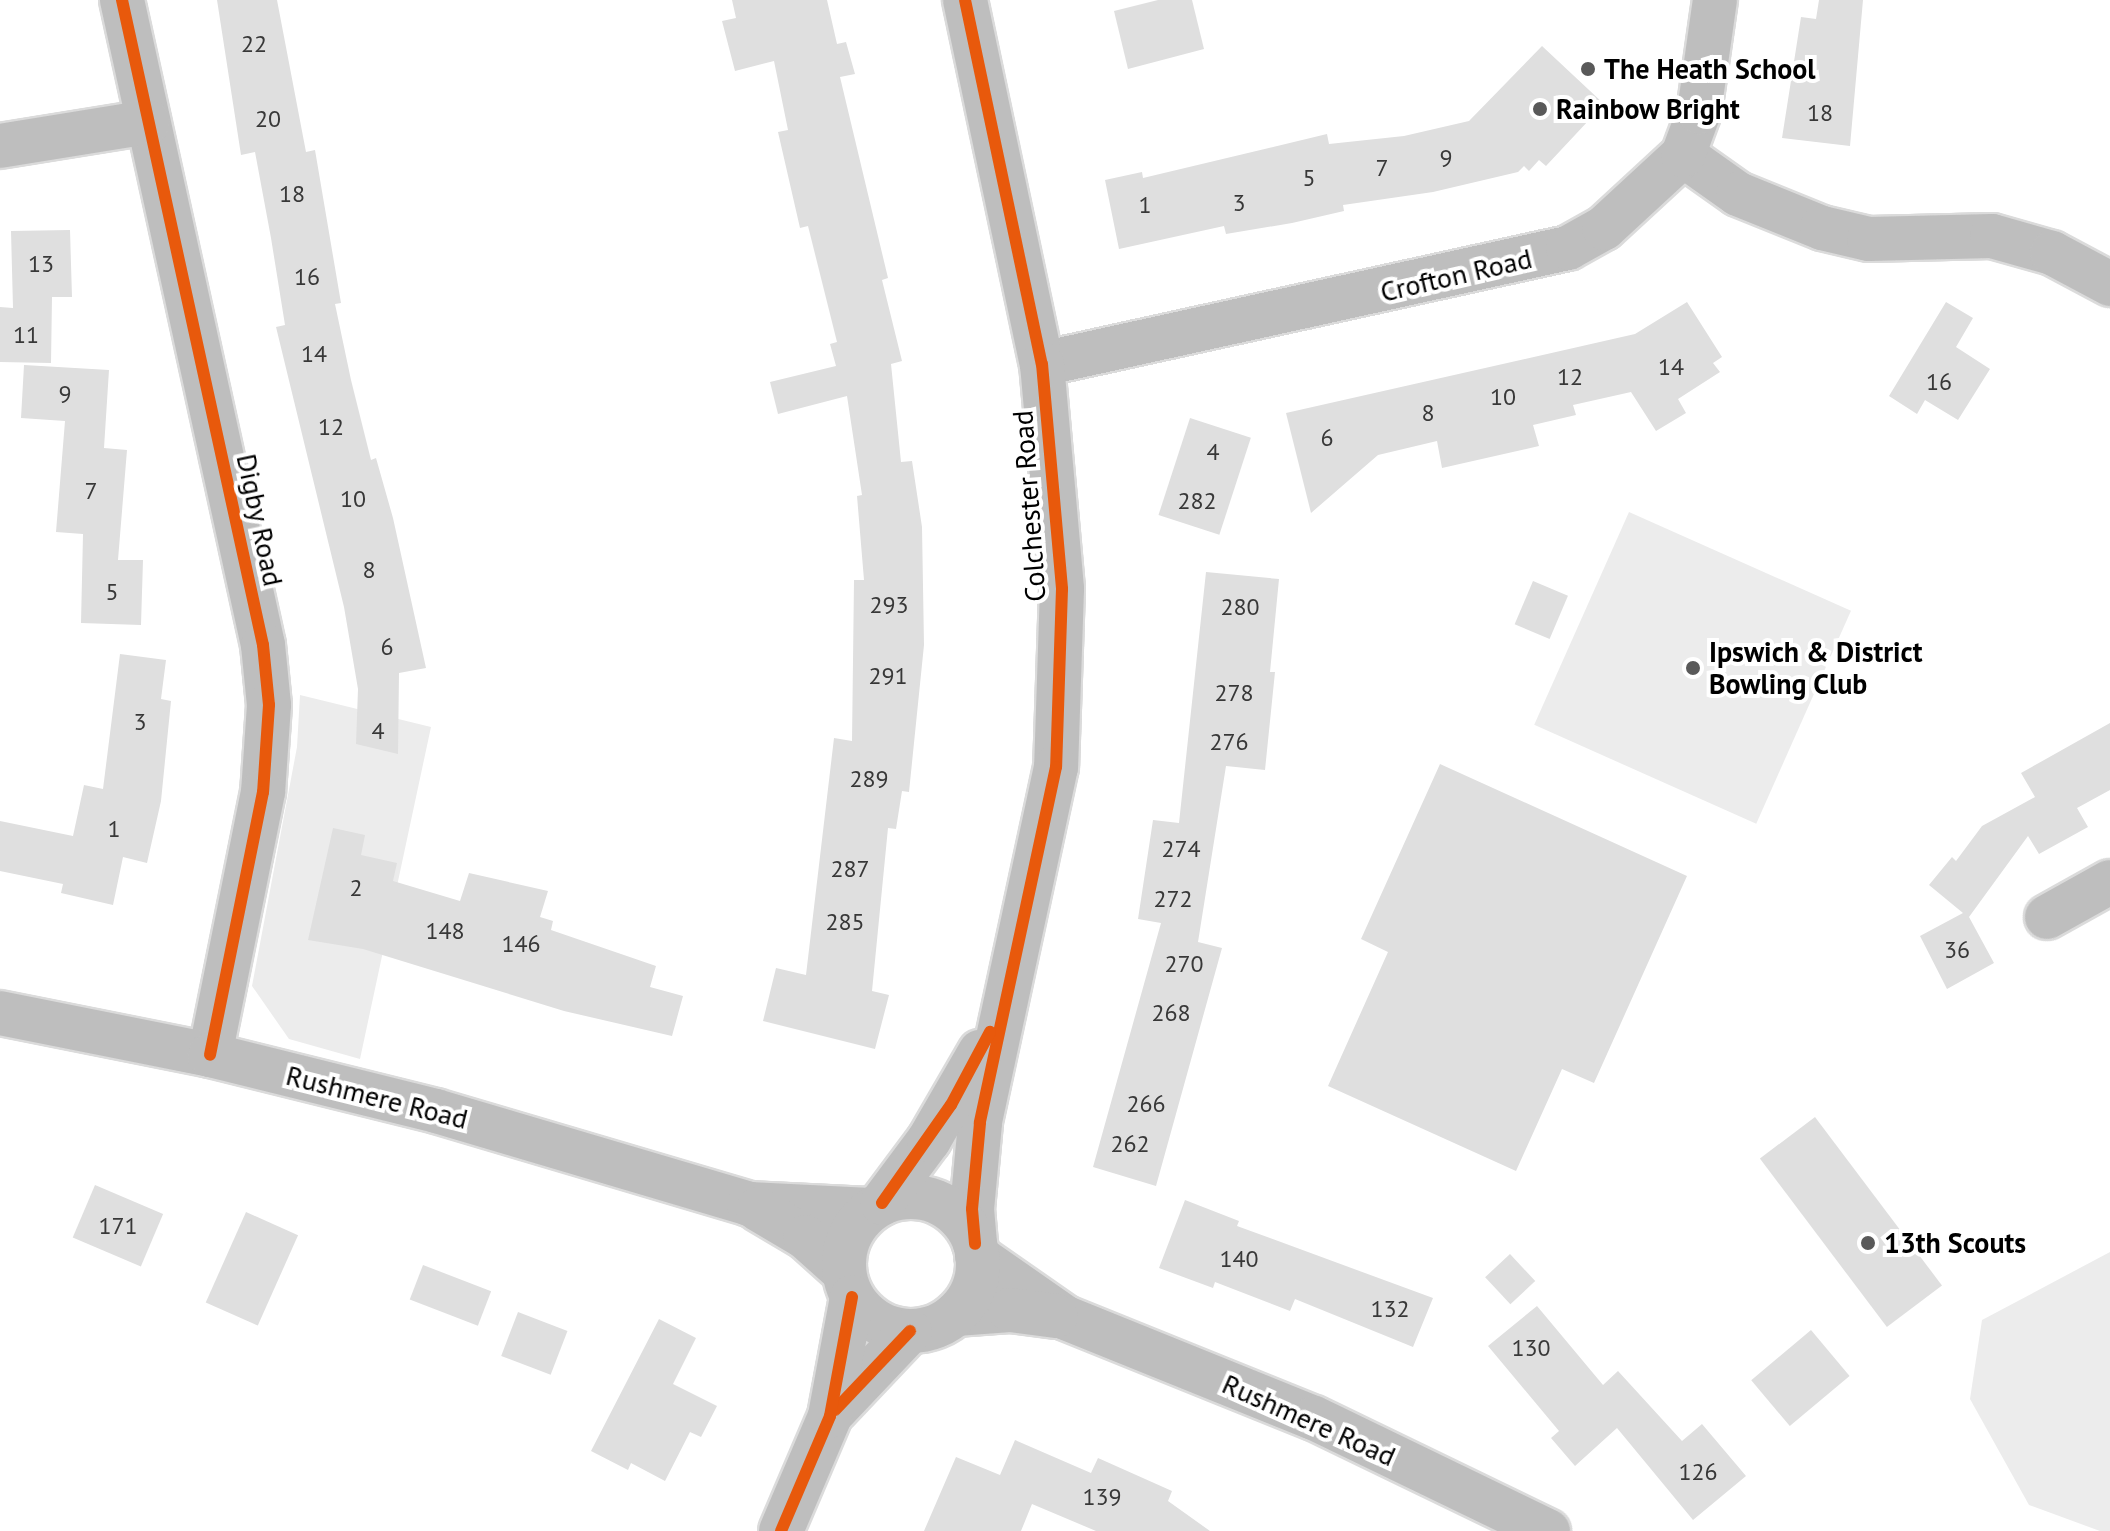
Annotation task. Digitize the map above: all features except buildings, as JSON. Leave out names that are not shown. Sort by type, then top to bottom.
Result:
[{"type":"street","name":"Digby Road","points":[[122,0],[263,645],[269,705],[263,792],[210,1055]]},
{"type":"street","name":"Colchester Road","points":[[965,0],[1042,364],[1062,589],[1056,767],[1000,1010],[974,1173],[976,1250]]},
{"type":"street","name":"Crofton Road","points":[[1042,364],[1568,248],[1604,228],[1683,155],[1699,112],[1715,0]]},
{"type":"street","points":[[0,146],[148,122]]},
{"type":"street","points":[[1683,155],[1738,194],[1822,228],[1892,240],[1992,236],[2052,253],[2110,284]]},
{"type":"street","points":[[2047,917],[2110,882]]},
{"type":"street","name":"Colchester Road","points":[[876,1206],[951,1105],[1000,1010]]},
{"type":"street","name":"Rushmere Road","points":[[0,1013],[210,1055],[436,1111],[749,1204],[805,1237],[848,1285]]},
{"type":"street","points":[[781,1531],[830,1416],[848,1285],[849,1237],[876,1206],[914,1196],[945,1206],[959,1216],[976,1250],[976,1281],[956,1314],[940,1324],[910,1331],[872,1318],[848,1285]]},
{"type":"street","name":"Rushmere Road","points":[[749,1204],[876,1206]]},
{"type":"street","name":"Rushmere Road","points":[[976,1250],[1066,1318]]},
{"type":"street","name":"Rushmere Road","points":[[956,1314],[1010,1310],[1066,1318],[1314,1418],[1548,1531]]},
{"type":"street","points":[[830,1416],[910,1331]]},
{"type":"shaded area","name":"Ipswich & District Bowling Club","points":[[1629,512],[1851,611],[1756,824],[1534,725]]},
{"type":"shaded area","points":[[300,695],[431,727],[360,1059],[289,1039],[252,986],[297,747]]},
{"type":"shaded area","points":[[2110,1252],[2110,1531],[2100,1531],[2029,1505],[1970,1399],[1982,1320]]},
{"type":"cycle path","points":[[122,0],[263,645],[269,705],[263,792],[210,1055]]},
{"type":"cycle path","points":[[965,0],[1042,364],[1062,589],[1056,767],[980,1123],[972,1209],[975,1244]]},
{"type":"cycle path","points":[[882,1203],[951,1105],[990,1032]]},
{"type":"cycle path","points":[[781,1531],[830,1416],[852,1297]]},
{"type":"cycle path","points":[[835,1410],[910,1331]]},
{"type":"place","name":"The Heath School","points":[[1588,69]]},
{"type":"place","name":"Rainbow Bright","points":[[1540,109]]},
{"type":"place","name":"Ipswich & District Bowling Club","points":[[1693,668]]},
{"type":"place","name":"13th Scouts","points":[[1868,1243]]}]
